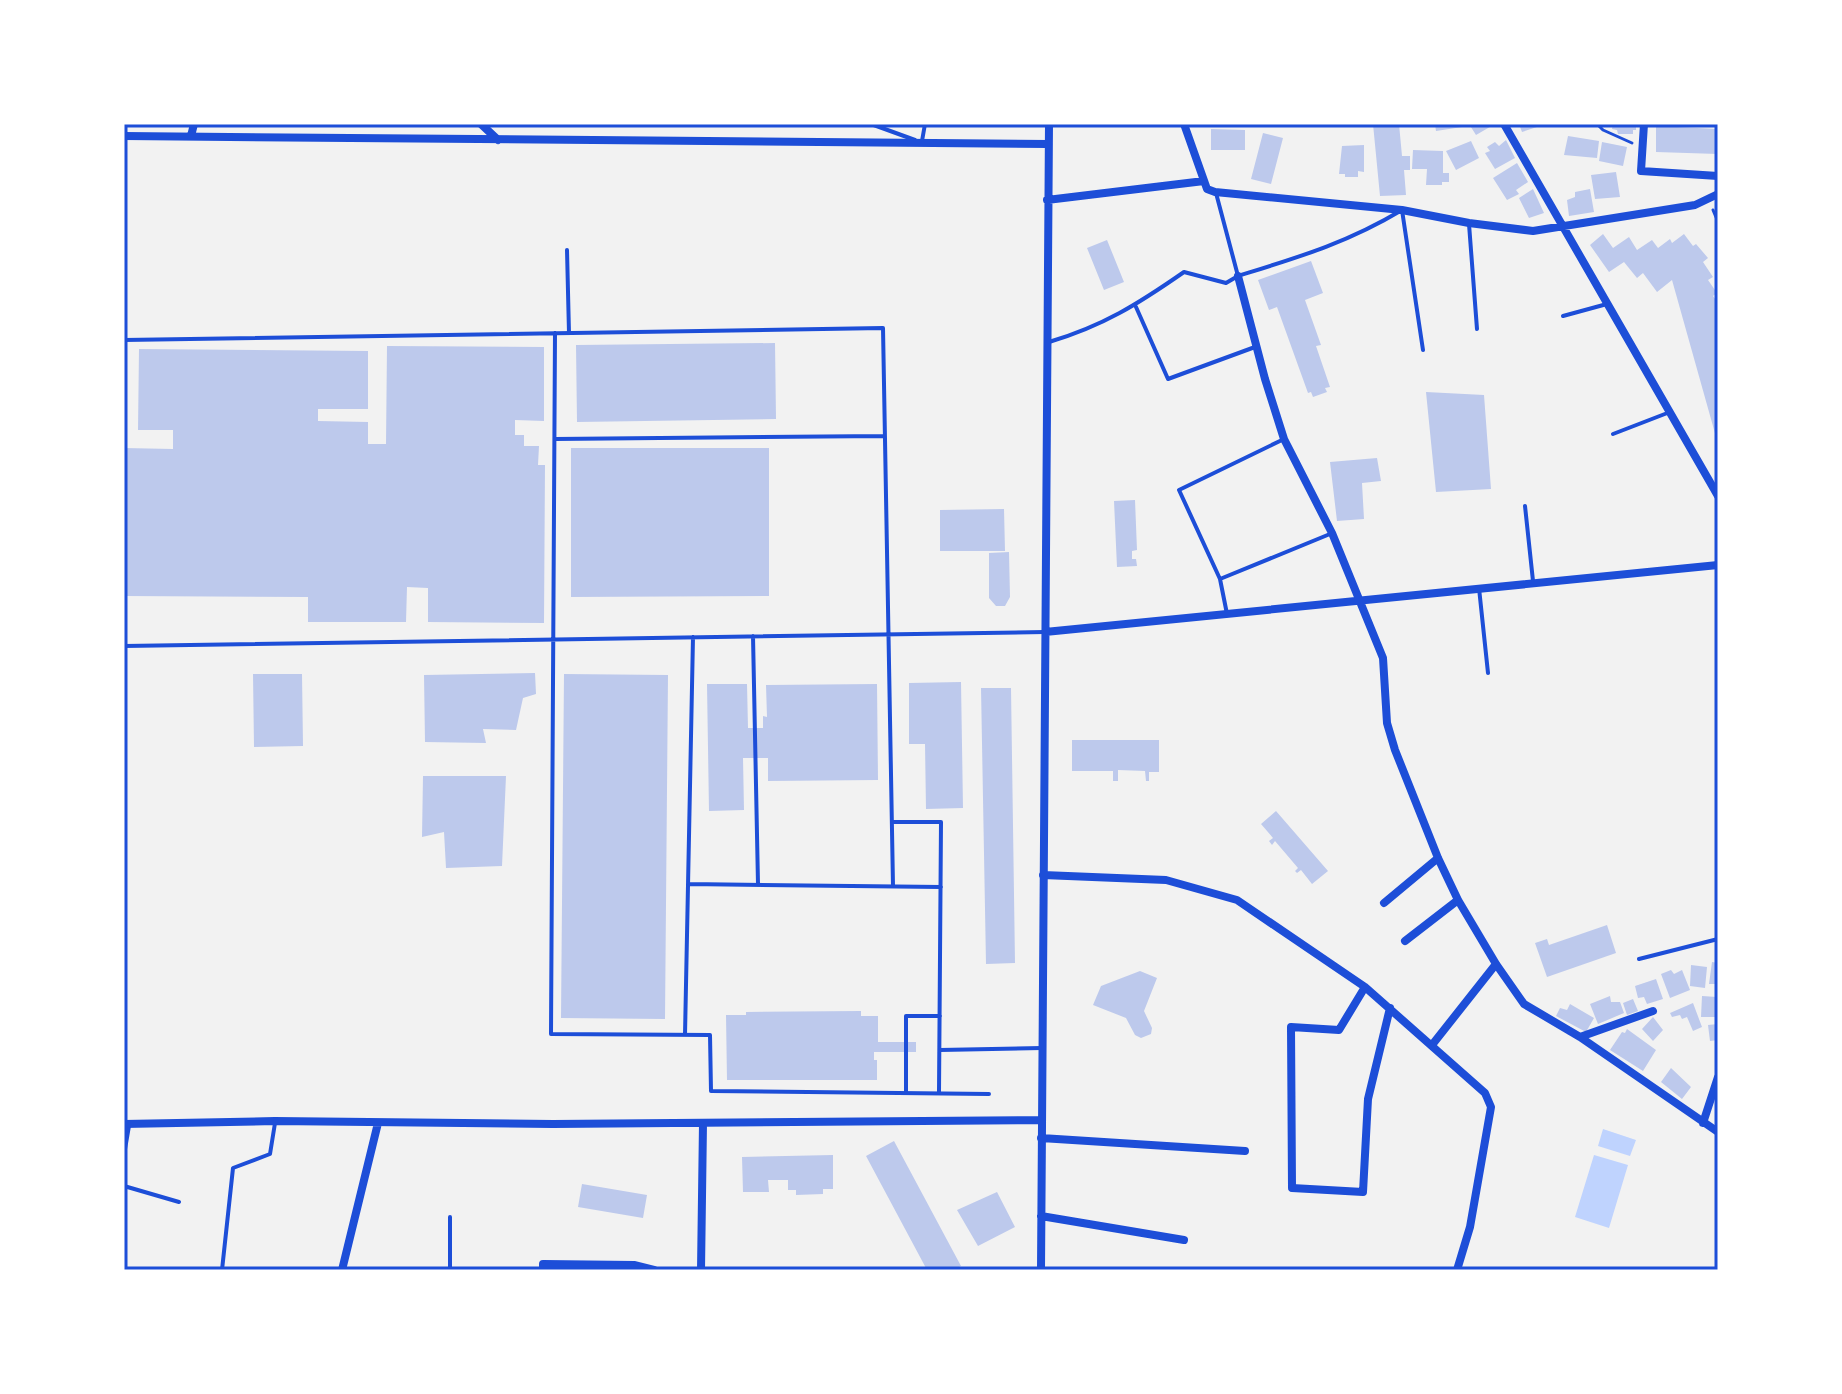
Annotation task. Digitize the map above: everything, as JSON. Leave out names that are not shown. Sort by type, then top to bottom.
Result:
[{"type":"street","points":[[191,136],[194,124]]},
{"type":"street","points":[[481,124],[499,141]]},
{"type":"street","points":[[1041,1270],[1049,124]]},
{"type":"street","points":[[1184,124],[1207,189],[1215,192],[1402,210],[1533,231],[1695,205],[1718,194]]},
{"type":"street","points":[[1504,124],[1672,411],[1718,496]]},
{"type":"street","points":[[1644,124],[1641,171],[1718,176]]},
{"type":"street","points":[[124,136],[1048,144]]},
{"type":"street","points":[[1047,200],[1204,181]]},
{"type":"street","points":[[1238,276],[1284,439],[1332,533],[1383,658],[1387,723],[1438,858],[1458,900],[1524,1004],[1580,1037],[1718,1132]]},
{"type":"street","points":[[1045,632],[1533,581],[1718,565]]},
{"type":"street","points":[[1384,903],[1438,858]]},
{"type":"street","points":[[1043,875],[1166,880],[1237,900],[1365,987],[1485,1093],[1491,1107],[1470,1227],[1457,1270]]},
{"type":"street","points":[[1405,941],[1458,900]]},
{"type":"street","points":[[1432,1045],[1496,964]]},
{"type":"street","points":[[1365,987],[1339,1030],[1291,1027],[1292,1188],[1363,1192],[1368,1099],[1390,1008]]},
{"type":"street","points":[[1580,1037],[1653,1011]]},
{"type":"street","points":[[1703,1123],[1718,1077]]},
{"type":"street","points":[[127,1124],[1041,1120]]},
{"type":"street","points":[[342,1270],[378,1123]]},
{"type":"street","points":[[701,1270],[703,1123]]},
{"type":"street","points":[[1041,1138],[1245,1151]]},
{"type":"street","points":[[1041,1216],[1184,1240]]},
{"type":"street","points":[[543,1270],[543,1264],[634,1265],[654,1270]]},
{"type":"lane","points":[[871,124],[922,142],[925,124]]},
{"type":"lane","points":[[1215,192],[1238,276]]},
{"type":"lane","points":[[1048,343],[1088,331],[1136,306],[1184,272],[1226,283],[1238,276],[1331,247],[1366,232],[1402,210],[1423,350]]},
{"type":"lane","points":[[1469,223],[1477,329]]},
{"type":"lane","points":[[567,250],[569,333]]},
{"type":"lane","points":[[1563,316],[1608,304]]},
{"type":"lane","points":[[1136,306],[1168,379],[1257,346]]},
{"type":"lane","points":[[124,340],[883,328],[893,886]]},
{"type":"lane","points":[[555,333],[551,1034],[710,1035],[711,1091],[989,1094]]},
{"type":"lane","points":[[1613,434],[1672,411]]},
{"type":"lane","points":[[555,439],[885,436]]},
{"type":"lane","points":[[1227,614],[1220,579],[1179,490],[1284,439]]},
{"type":"lane","points":[[1525,506],[1533,581]]},
{"type":"lane","points":[[1220,579],[1332,533]]},
{"type":"lane","points":[[1479,587],[1488,673]]},
{"type":"lane","points":[[124,646],[1045,632]]},
{"type":"lane","points":[[753,636],[758,884]]},
{"type":"lane","points":[[685,1035],[693,637]]},
{"type":"lane","points":[[892,822],[941,822],[939,1093]]},
{"type":"lane","points":[[688,884],[941,887]]},
{"type":"lane","points":[[1639,959],[1718,939]]},
{"type":"lane","points":[[906,1093],[906,1016],[940,1016]]},
{"type":"lane","points":[[940,1050],[1042,1048]]},
{"type":"lane","points":[[222,1270],[233,1168],[270,1154],[275,1121]]},
{"type":"lane","points":[[124,1155],[127,1124]]},
{"type":"lane","points":[[124,1186],[179,1202]]},
{"type":"lane","points":[[450,1217],[450,1270]]},
{"type":"path","points":[[1597,124],[1603,130],[1643,149]]},
{"type":"water","points":[[1603,1129],[1636,1140],[1630,1156],[1598,1146]]},
{"type":"water","points":[[1594,1155],[1628,1165],[1609,1228],[1575,1217]]},
{"type":"building","points":[[1373,124],[1399,124],[1402,156],[1410,156],[1410,170],[1404,170],[1406,195],[1380,196]]},
{"type":"building","points":[[1435,124],[1462,124],[1462,127],[1436,131]]},
{"type":"building","points":[[1469,124],[1495,124],[1476,135]]},
{"type":"building","points":[[1519,124],[1543,124],[1543,125],[1522,132]]},
{"type":"building","points":[[1613,124],[1636,124],[1636,130],[1633,134],[1618,134],[1617,130],[1612,129]]},
{"type":"building","points":[[1656,126],[1718,129],[1718,154],[1656,152]]},
{"type":"building","points":[[1211,129],[1245,130],[1245,150],[1211,150]]},
{"type":"building","points":[[1263,133],[1283,138],[1271,184],[1251,179]]},
{"type":"building","points":[[1568,136],[1599,141],[1597,158],[1564,155]]},
{"type":"building","points":[[1506,140],[1515,158],[1495,169],[1485,153],[1490,151],[1487,147],[1495,142],[1499,146]]},
{"type":"building","points":[[1471,141],[1479,158],[1456,170],[1446,151]]},
{"type":"building","points":[[1602,142],[1627,147],[1623,166],[1599,161]]},
{"type":"building","points":[[1364,145],[1364,172],[1358,171],[1358,177],[1339,174],[1342,146]]},
{"type":"building","points":[[1413,150],[1443,151],[1443,173],[1449,173],[1449,182],[1426,185],[1427,169],[1412,169]]},
{"type":"building","points":[[1517,163],[1528,182],[1516,190],[1519,194],[1507,200],[1493,178]]},
{"type":"building","points":[[1616,172],[1620,197],[1595,199],[1591,175]]},
{"type":"building","points":[[1533,189],[1544,213],[1529,218],[1519,198]]},
{"type":"building","points":[[1590,189],[1594,212],[1569,216],[1567,200],[1575,197],[1575,192]]},
{"type":"building","points":[[1603,234],[1613,248],[1629,237],[1637,250],[1652,240],[1658,248],[1684,234],[1708,258],[1703,262],[1713,277],[1708,280],[1717,293],[1713,296],[1718,303],[1715,313],[1718,316],[1718,444],[1672,280],[1657,292],[1643,273],[1637,278],[1624,262],[1609,272],[1590,245]]},
{"type":"building","points":[[1107,240],[1124,282],[1104,290],[1087,248]]},
{"type":"building","points":[[1311,261],[1323,293],[1305,300],[1321,345],[1316,346],[1330,387],[1325,388],[1327,392],[1313,397],[1311,392],[1308,393],[1277,307],[1269,310],[1258,280]]},
{"type":"building","points":[[775,343],[776,419],[577,422],[576,345]]},
{"type":"building","points":[[387,346],[544,347],[544,421],[515,420],[515,435],[524,435],[524,446],[539,446],[538,465],[545,465],[544,623],[428,622],[428,588],[407,587],[406,622],[308,622],[308,597],[124,596],[124,448],[173,449],[173,430],[138,430],[139,349],[368,351],[368,409],[318,409],[318,421],[368,422],[368,444],[386,444]]},
{"type":"building","points":[[1426,392],[1484,395],[1491,489],[1436,492]]},
{"type":"building","points":[[571,448],[769,448],[769,596],[571,597]]},
{"type":"building","points":[[1377,458],[1381,481],[1362,483],[1364,519],[1337,521],[1330,462]]},
{"type":"building","points":[[1135,500],[1137,550],[1132,551],[1132,559],[1136,559],[1137,566],[1117,567],[1114,501]]},
{"type":"building","points":[[1004,509],[1005,551],[940,551],[940,510]]},
{"type":"building","points":[[1009,552],[1010,597],[1005,606],[996,606],[989,598],[989,553]]},
{"type":"building","points":[[535,673],[536,694],[523,698],[516,730],[483,729],[486,743],[425,742],[424,675]]},
{"type":"building","points":[[253,674],[302,674],[303,746],[254,747]]},
{"type":"building","points":[[564,674],[668,675],[665,1019],[561,1018]]},
{"type":"building","points":[[961,682],[963,808],[926,809],[925,744],[909,744],[909,683]]},
{"type":"building","points":[[707,684],[747,684],[748,728],[763,728],[763,716],[767,717],[766,685],[877,684],[878,780],[768,781],[768,758],[743,758],[744,810],[709,811]]},
{"type":"building","points":[[981,688],[1011,688],[1015,963],[986,964]]},
{"type":"building","points":[[1072,740],[1159,740],[1159,772],[1149,772],[1149,781],[1146,781],[1145,771],[1118,770],[1118,781],[1113,781],[1113,771],[1072,771]]},
{"type":"building","points":[[423,776],[506,776],[502,866],[446,868],[444,832],[422,837]]},
{"type":"building","points":[[1276,811],[1328,871],[1312,884],[1301,870],[1295,871],[1298,868],[1275,841],[1272,845],[1269,841],[1273,838],[1261,824]]},
{"type":"building","points":[[1607,925],[1616,953],[1547,977],[1535,943],[1547,939],[1549,945]]},
{"type":"building","points":[[1712,962],[1718,963],[1718,984],[1709,984]]},
{"type":"building","points":[[1691,965],[1707,967],[1705,988],[1690,986]]},
{"type":"building","points":[[1671,970],[1674,974],[1682,970],[1690,990],[1670,998],[1661,974]]},
{"type":"building","points":[[1140,971],[1157,978],[1144,1011],[1152,1028],[1151,1034],[1141,1038],[1135,1035],[1126,1018],[1093,1005],[1101,986]]},
{"type":"building","points":[[1656,979],[1663,999],[1647,1004],[1644,997],[1638,998],[1635,986]]},
{"type":"building","points":[[1610,996],[1611,1002],[1620,1002],[1624,1013],[1598,1024],[1590,1004]]},
{"type":"building","points":[[1702,996],[1717,997],[1716,1017],[1701,1017]]},
{"type":"building","points":[[1633,999],[1638,1011],[1627,1015],[1623,1003]]},
{"type":"building","points":[[1693,1003],[1702,1027],[1693,1031],[1687,1017],[1672,1017],[1670,1013]]},
{"type":"building","points":[[1570,1004],[1594,1018],[1586,1032],[1556,1016],[1560,1008],[1567,1010]]},
{"type":"building","points":[[861,1011],[861,1016],[878,1016],[878,1042],[916,1042],[916,1052],[874,1052],[877,1080],[727,1080],[726,1015],[746,1015],[746,1012]]},
{"type":"building","points":[[1653,1017],[1663,1030],[1653,1041],[1642,1029]]},
{"type":"building","points":[[1718,1024],[1718,1040],[1710,1041],[1708,1025]]},
{"type":"building","points":[[1627,1029],[1656,1050],[1643,1071],[1610,1050]]},
{"type":"building","points":[[1671,1068],[1691,1087],[1682,1099],[1661,1082]]},
{"type":"building","points":[[894,1141],[961,1266],[953,1270],[927,1270],[866,1156]]},
{"type":"building","points":[[833,1155],[833,1189],[823,1189],[823,1194],[796,1195],[796,1190],[788,1190],[788,1180],[768,1180],[769,1192],[743,1192],[742,1157]]},
{"type":"building","points":[[582,1184],[647,1195],[643,1218],[578,1207]]},
{"type":"building","points":[[997,1192],[1015,1227],[978,1246],[957,1210]]}]
